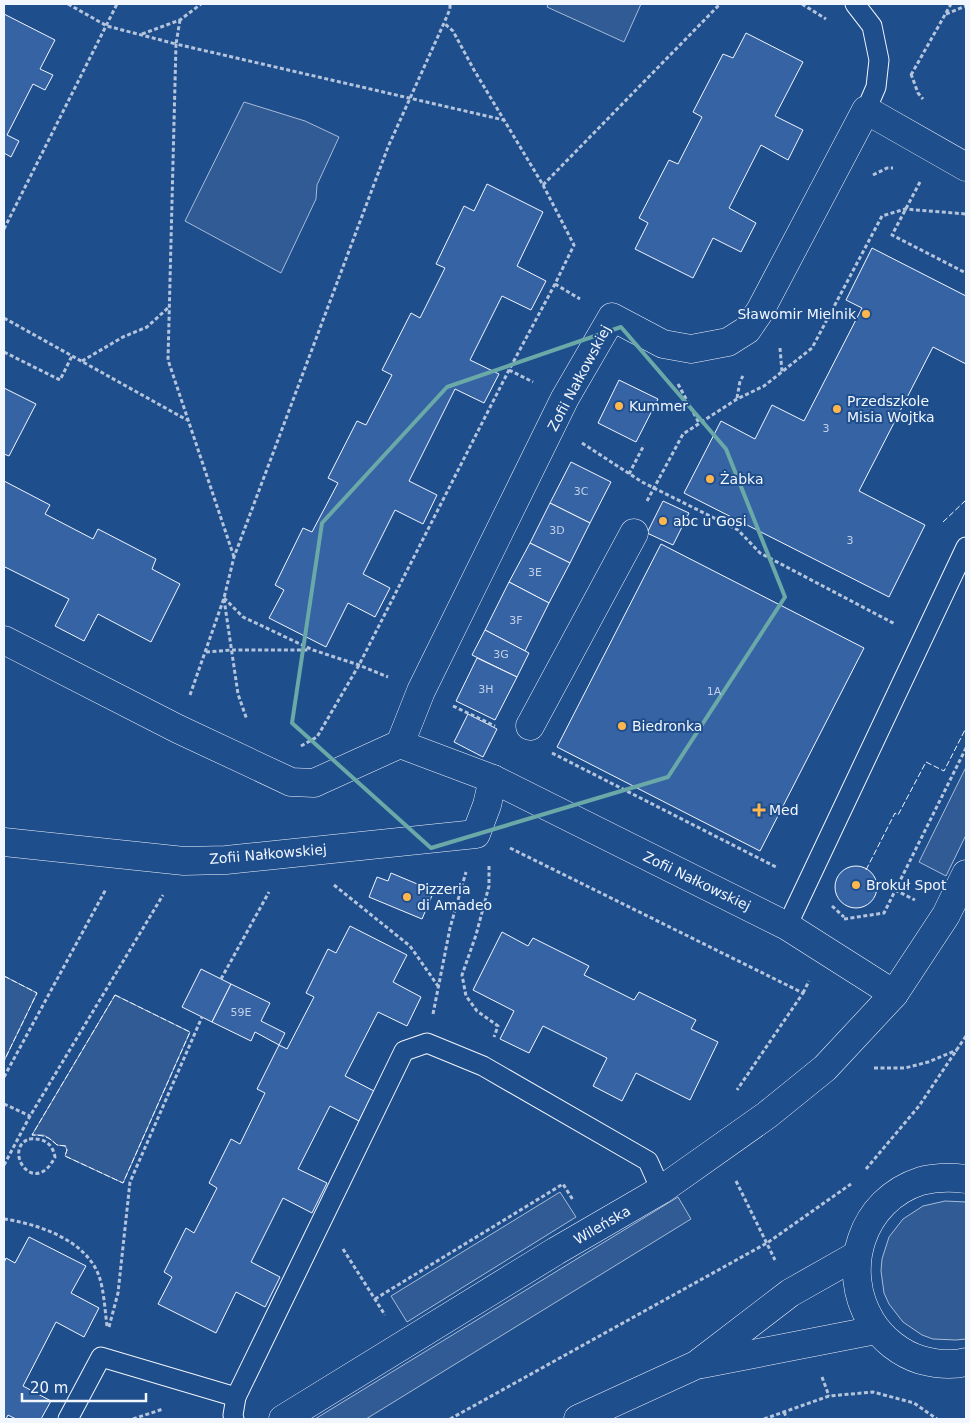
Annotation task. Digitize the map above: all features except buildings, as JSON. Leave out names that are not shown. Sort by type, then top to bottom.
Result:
[{"type":"street","points":[[866,110],[966,167]]},
{"type":"street","name":"Zofii Nałkowskiej","points":[[866,110],[760,311],[747,330],[728,342],[690,349],[663,344],[612,316],[565,398],[421,691],[400,744],[493,779],[787,926],[894,994]]},
{"type":"street","points":[[530,726],[634,533]]},
{"type":"street","points":[[4,640],[178,730],[291,782],[314,783],[400,744]]},
{"type":"street","points":[[482,836],[493,779]]},
{"type":"street","name":"Zofii Nałkowskiej","points":[[4,842],[184,860],[226,860],[482,836]]},
{"type":"street","name":"Wileńska","points":[[283,1419],[556,1251],[662,1190],[767,1115],[825,1068],[894,994],[946,916],[966,874]]},
{"type":"street","points":[[964,1367],[936,1364],[913,1357],[893,1346],[876,1330],[863,1307],[856,1281],[857,1255],[865,1231],[878,1210],[898,1193],[921,1182],[946,1177],[966,1179]]},
{"type":"street","points":[[578,1419],[696,1365],[790,1293],[857,1255]]},
{"type":"street","points":[[696,1365],[876,1330]]},
{"type":"lane","points":[[855,4],[872,26],[879,60],[876,88],[866,110]]},
{"type":"lane","points":[[787,926],[966,547]]},
{"type":"lane","points":[[234,1419],[236,1397],[404,1051],[427,1043],[483,1066],[648,1161],[662,1190]]},
{"type":"lane","points":[[68,1419],[101,1357],[236,1397]]},
{"type":"path","points":[[68,4],[107,26],[140,35],[504,120]]},
{"type":"path","points":[[4,229],[118,4]]},
{"type":"path","points":[[140,35],[180,20],[201,4]]},
{"type":"path","points":[[178,730],[224,598],[234,557],[388,147],[444,23],[450,9],[450,4]]},
{"type":"path","points":[[543,185],[720,4]]},
{"type":"path","points":[[802,4],[833,23]]},
{"type":"path","points":[[911,76],[951,4]]},
{"type":"path","points":[[945,14],[966,6]]},
{"type":"path","points":[[180,20],[176,44],[168,360],[234,557]]},
{"type":"path","points":[[298,748],[317,737],[359,665],[504,378],[574,245],[543,185],[474,70],[453,31],[444,23]]},
{"type":"path","points":[[908,66],[918,93],[928,106]]},
{"type":"path","points":[[870,176],[887,168],[896,168]]},
{"type":"path","points":[[922,179],[892,235],[966,273]]},
{"type":"path","points":[[634,533],[637,522],[653,488],[683,434],[736,399],[764,386],[812,348],[882,216],[905,209],[966,214]]},
{"type":"path","points":[[82,361],[147,327],[169,307]]},
{"type":"path","points":[[4,318],[188,420]]},
{"type":"path","points":[[782,342],[779,349],[782,372]]},
{"type":"path","points":[[4,352],[60,380],[72,356]]},
{"type":"path","points":[[736,399],[740,381]]},
{"type":"path","points":[[680,386],[699,423]]},
{"type":"path","points":[[552,426],[604,456],[653,488],[738,530],[760,553],[922,639]]},
{"type":"path","points":[[629,474],[644,445]]},
{"type":"path","points":[[224,598],[238,694],[248,725]]},
{"type":"path","points":[[224,598],[243,617],[313,650],[359,665],[503,729]]},
{"type":"path","points":[[206,652],[232,650],[313,650]]},
{"type":"path","points":[[884,913],[966,748]]},
{"type":"path","points":[[547,750],[807,883],[845,918]]},
{"type":"path","points":[[427,1043],[450,928],[482,836]]},
{"type":"path","points":[[482,836],[489,886],[476,935],[462,975],[466,996],[476,1011],[498,1026]]},
{"type":"path","points":[[482,836],[803,993],[733,1095]]},
{"type":"path","points":[[221,979],[270,890],[287,853],[304,860],[410,946],[438,986]]},
{"type":"path","points":[[4,1077],[125,855]]},
{"type":"path","points":[[4,1165],[30,1116],[184,860]]},
{"type":"path","points":[[4,1219],[28,1223],[57,1235],[78,1248],[90,1260],[100,1277],[108,1332],[118,1292],[130,1182],[202,1017]]},
{"type":"path","points":[[864,1172],[920,1106],[966,1036]]},
{"type":"path","points":[[825,1068],[905,1068],[928,1062],[958,1049]]},
{"type":"path","points":[[4,1104],[30,1116]]},
{"type":"path","points":[[28,1139],[44,1140],[50,1143],[55,1157],[48,1168],[42,1173],[31,1173],[19,1161],[20,1146],[23,1141],[28,1139]]},
{"type":"path","points":[[15,1144],[20,1146]]},
{"type":"path","points":[[720,1149],[767,1243]]},
{"type":"path","points":[[450,1419],[767,1243],[857,1180]]},
{"type":"path","points":[[375,1299],[562,1184],[574,1203]]},
{"type":"path","points":[[323,1216],[404,1346]]},
{"type":"path","points":[[764,1419],[829,1396],[873,1392],[914,1403],[937,1419]]},
{"type":"path","points":[[784,1412],[787,1419]]},
{"type":"highlighted area","points":[[621,327],[726,449],[785,597],[668,777],[431,848],[292,723],[322,523],[447,387]]},
{"type":"shaded area","points":[[548,4],[641,4],[624,42],[547,7]]},
{"type":"shaded area","points":[[244,102],[305,121],[339,137],[317,185],[316,199],[281,273],[185,221]]},
{"type":"shaded area","points":[[966,767],[966,835],[946,876],[919,862]]},
{"type":"shaded area","points":[[4,976],[37,993],[4,1061]]},
{"type":"shaded area","points":[[115,995],[190,1032],[123,1183],[65,1156],[67,1150],[65,1146],[57,1145],[43,1135],[32,1135]]},
{"type":"shaded area","points":[[560,1192],[576,1217],[407,1322],[391,1296]]},
{"type":"shaded area","points":[[678,1197],[691,1219],[366,1419],[315,1419]]},
{"type":"shaded area","points":[[945,1201],[966,1202],[966,1339],[933,1339],[922,1335],[903,1322],[889,1304],[884,1293],[881,1271],[882,1259],[889,1237],[903,1219],[923,1206]]},
{"type":"fence","points":[[943,522],[966,500]]},
{"type":"fence","points":[[866,870],[895,813],[898,815],[926,762],[944,771],[966,728]]},
{"type":"fence","points":[[4,976],[37,993],[4,1061]]},
{"type":"fence","points":[[115,995],[190,1032],[123,1183],[65,1156],[66,1146],[57,1145],[40,1135],[32,1135],[115,995]]},
{"type":"place","name":"Sławomir Mielnik","points":[[866,314]]},
{"type":"place","name":"Kummer","points":[[619,406]]},
{"type":"place","name":"Przedszkole Misia Wojtka","points":[[837,409]]},
{"type":"place","name":"Żabka","points":[[710,479]]},
{"type":"place","name":"abc u Gosi","points":[[663,521]]},
{"type":"place","name":"Biedronka","points":[[622,726]]},
{"type":"place","name":"Med","points":[[759,810]]},
{"type":"place","name":"Brokuł Spot","points":[[856,885]]},
{"type":"place","name":"Pizzeria di Amadeo","points":[[407,897]]}]
